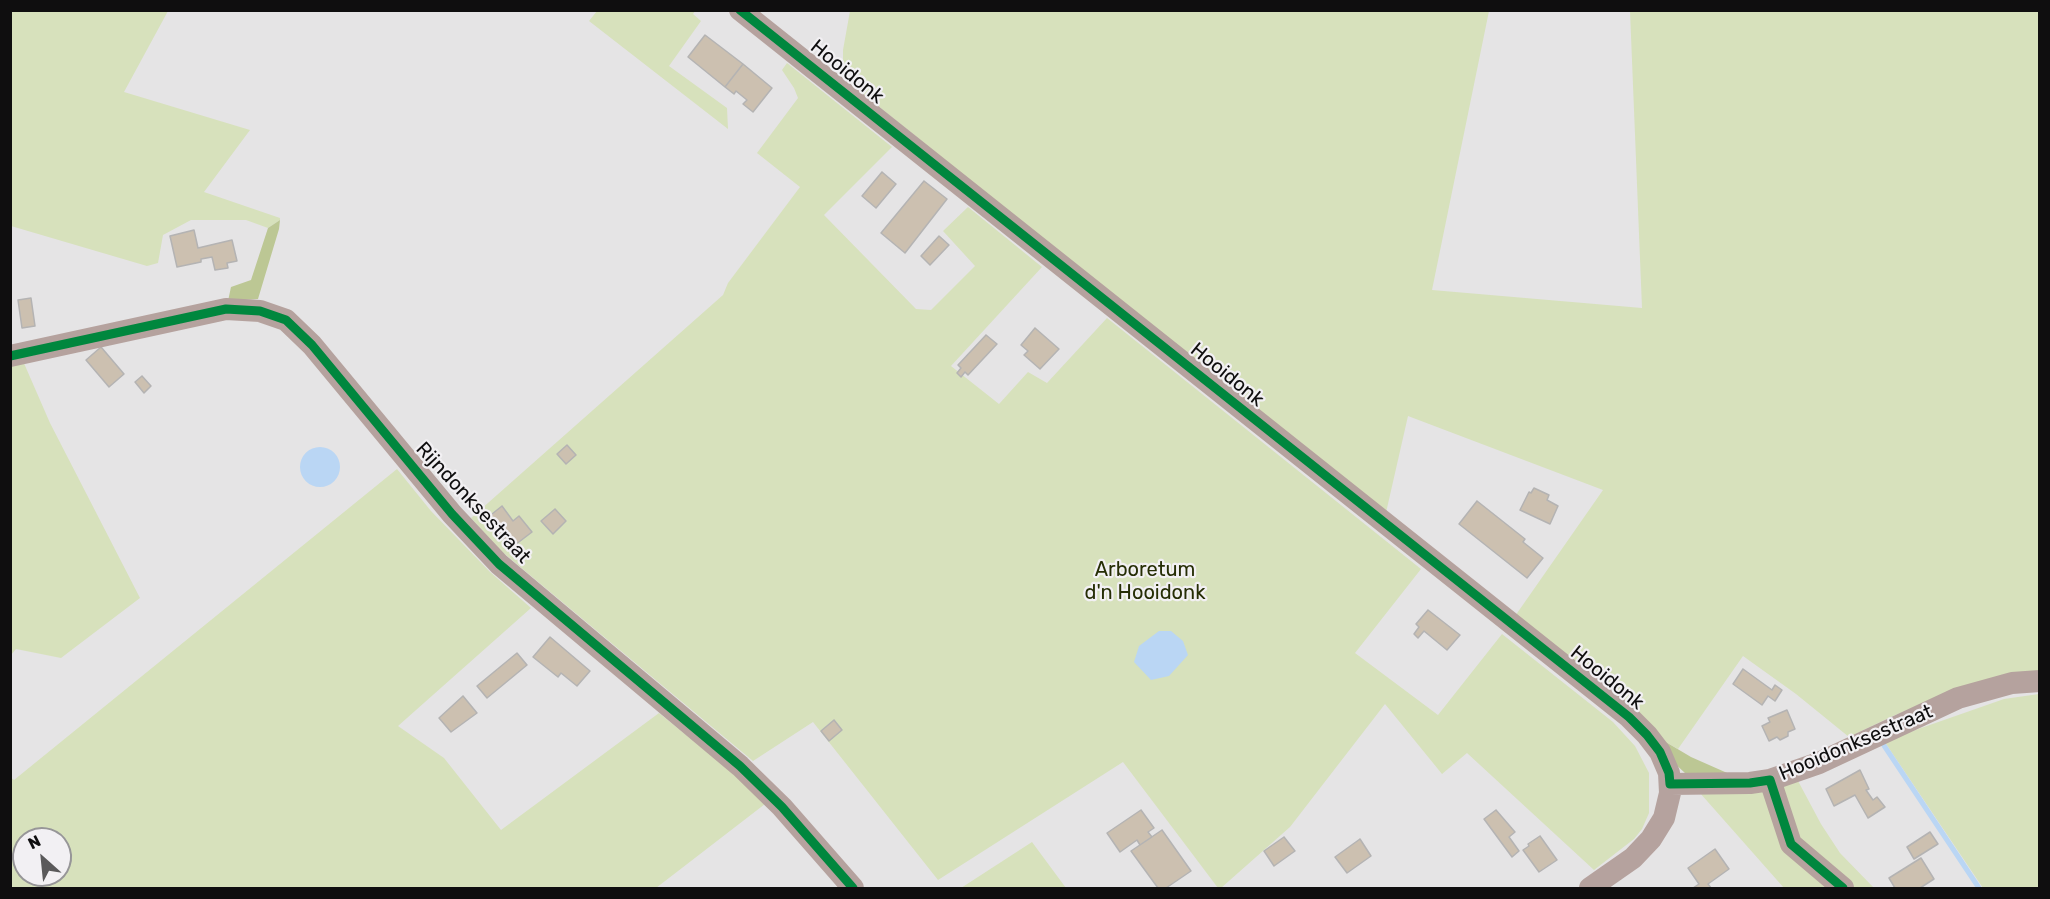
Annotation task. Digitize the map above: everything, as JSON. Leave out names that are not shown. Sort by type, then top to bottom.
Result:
[{"type":"street","name":"Hooidonk","points":[[740,10],[1629,717],[1647,735],[1660,752],[1669,773],[1670,793],[1664,818],[1651,839],[1633,858],[1590,888]]},
{"type":"street","name":"Rijndonksestraat","points":[[10,356],[226,309],[260,311],[286,320],[312,345],[452,514],[499,564],[740,766],[782,807],[853,888]]},
{"type":"street","name":"Hooidonksestraat","points":[[1670,784],[1750,783],[1770,780],[1819,763],[1958,698],[2012,683],[2040,681]]},
{"type":"street","points":[[1770,780],[1791,844],[1843,888]]},
{"type":"green space","points":[[10,11],[168,11],[124,92],[250,130],[204,192],[280,218],[280,220],[268,228],[246,220],[191,220],[163,235],[158,263],[147,266],[11,226]]},
{"type":"green space","points":[[597,11],[695,11],[693,14],[701,21],[669,66],[727,108],[728,129],[589,21]]},
{"type":"green space","points":[[850,11],[1489,11],[1432,290],[1642,308],[1630,11],[2039,11],[2039,673],[1965,686],[1849,737],[1796,694],[1743,656],[1678,749],[1664,741],[1513,619],[1603,490],[1408,416],[1385,517],[861,92],[860,78],[851,67],[843,64],[843,50]]},
{"type":"green space","name":"Arboretum d'n Hooidonk","points":[[787,63],[892,147],[824,215],[916,309],[931,310],[975,266],[943,231],[968,207],[1042,267],[951,366],[999,404],[1028,372],[1047,383],[1107,318],[1421,569],[1355,653],[1438,715],[1502,634],[1613,722],[1635,746],[1649,773],[1649,813],[1642,829],[1634,839],[1594,870],[1467,753],[1442,774],[1385,704],[1290,827],[1221,888],[1218,888],[1123,762],[938,880],[813,722],[753,761],[501,551],[471,518],[723,295],[728,283],[800,187],[757,153],[798,98],[782,70]]},
{"type":"green space","points":[[280,220],[258,299],[228,301],[231,287],[251,280],[268,228]]},
{"type":"green space","points":[[23,361],[50,423],[140,598],[61,658],[16,649],[11,655],[10,363]]},
{"type":"green space","points":[[397,469],[431,511],[490,572],[531,608],[398,726],[444,758],[501,830],[659,713],[744,782],[765,804],[656,888],[11,888],[10,777],[14,780]]},
{"type":"green space","points":[[2039,694],[2039,888],[1983,888],[1884,741],[2004,699]]},
{"type":"green space","points":[[1664,741],[1691,757],[1734,776],[1685,773],[1672,761]]},
{"type":"green space","points":[[1797,779],[1821,824],[1840,853],[1874,888],[1784,888],[1700,793]]},
{"type":"green space","points":[[1032,842],[1066,888],[961,888]]},
{"type":"water","points":[[320,447],[334,453],[340,467],[334,481],[320,487],[306,481],[300,467],[306,453]]},
{"type":"water","points":[[1159,631],[1171,631],[1183,641],[1188,655],[1169,676],[1151,680],[1134,662],[1139,646]]},
{"type":"building","points":[[705,35],[743,64],[725,87],[688,57]]},
{"type":"building","points":[[743,64],[772,88],[753,112],[743,104],[747,100],[736,91],[734,94],[725,87]]},
{"type":"building","points":[[882,172],[896,184],[876,208],[862,196]]},
{"type":"building","points":[[924,181],[947,199],[905,253],[881,233]]},
{"type":"building","points":[[194,230],[198,248],[232,240],[237,261],[227,263],[228,268],[215,270],[212,257],[177,267],[170,236]]},
{"type":"building","points":[[939,236],[949,245],[930,265],[921,256]]},
{"type":"building","points":[[31,298],[35,326],[22,328],[18,300]]},
{"type":"building","points":[[1035,328],[1059,349],[1040,369],[1024,355],[1028,351],[1021,345]]},
{"type":"building","points":[[986,335],[997,344],[968,375],[965,372],[961,377],[957,373],[961,368],[958,365]]},
{"type":"building","points":[[101,347],[124,374],[109,387],[86,360]]},
{"type":"building","points":[[142,376],[151,386],[144,393],[135,382]]},
{"type":"building","points":[[567,445],[576,455],[566,464],[557,454]]},
{"type":"building","points":[[1534,488],[1549,495],[1547,500],[1558,506],[1550,524],[1520,510],[1529,492],[1531,493]]},
{"type":"building","points":[[1477,501],[1525,539],[1523,542],[1543,558],[1527,578],[1459,524]]},
{"type":"building","points":[[502,506],[513,521],[519,516],[532,532],[511,548],[487,518]]},
{"type":"building","points":[[555,509],[566,521],[553,534],[541,521]]},
{"type":"building","points":[[1428,610],[1460,635],[1447,650],[1424,631],[1418,638],[1414,634],[1419,627],[1416,624]]},
{"type":"building","points":[[550,637],[590,671],[577,686],[561,673],[558,677],[533,657]]},
{"type":"building","points":[[517,653],[527,665],[487,698],[477,686]]},
{"type":"building","points":[[1743,669],[1772,690],[1775,685],[1782,690],[1775,701],[1768,696],[1762,705],[1733,684]]},
{"type":"building","points":[[463,696],[477,713],[451,732],[439,718]]},
{"type":"building","points":[[1787,710],[1795,729],[1780,740],[1777,737],[1769,741],[1762,726],[1770,722],[1768,718]]},
{"type":"building","points":[[834,720],[842,730],[829,741],[821,731]]},
{"type":"building","points":[[1860,770],[1869,789],[1866,790],[1873,800],[1877,797],[1885,807],[1868,818],[1855,795],[1834,806],[1826,789]]},
{"type":"building","points":[[1141,810],[1154,828],[1148,832],[1152,837],[1140,845],[1137,840],[1120,852],[1107,833]]},
{"type":"building","points":[[1496,810],[1515,832],[1509,837],[1519,851],[1512,857],[1484,819]]},
{"type":"building","points":[[1162,830],[1191,871],[1166,888],[1158,888],[1131,851]]},
{"type":"building","points":[[1930,832],[1938,844],[1914,859],[1907,847]]},
{"type":"building","points":[[1540,836],[1557,860],[1539,872],[1523,850]]},
{"type":"building","points":[[1284,837],[1295,851],[1274,866],[1264,851]]},
{"type":"building","points":[[1360,839],[1371,856],[1347,873],[1335,857]]},
{"type":"building","points":[[1715,849],[1729,869],[1708,884],[1711,888],[1693,888],[1699,884],[1688,868]]},
{"type":"building","points":[[1921,858],[1934,879],[1920,888],[1895,888],[1889,878]]},
{"type":"waterway","points":[[1883,744],[1979,888]]},
{"type":"cycle path","points":[[740,10],[1629,717],[1660,752],[1669,773],[1670,784],[1750,783],[1770,780],[1791,844],[1843,888]]},
{"type":"cycle path","points":[[10,356],[226,309],[260,311],[286,320],[312,345],[452,514],[499,564],[740,766],[782,807],[853,888]]}]
